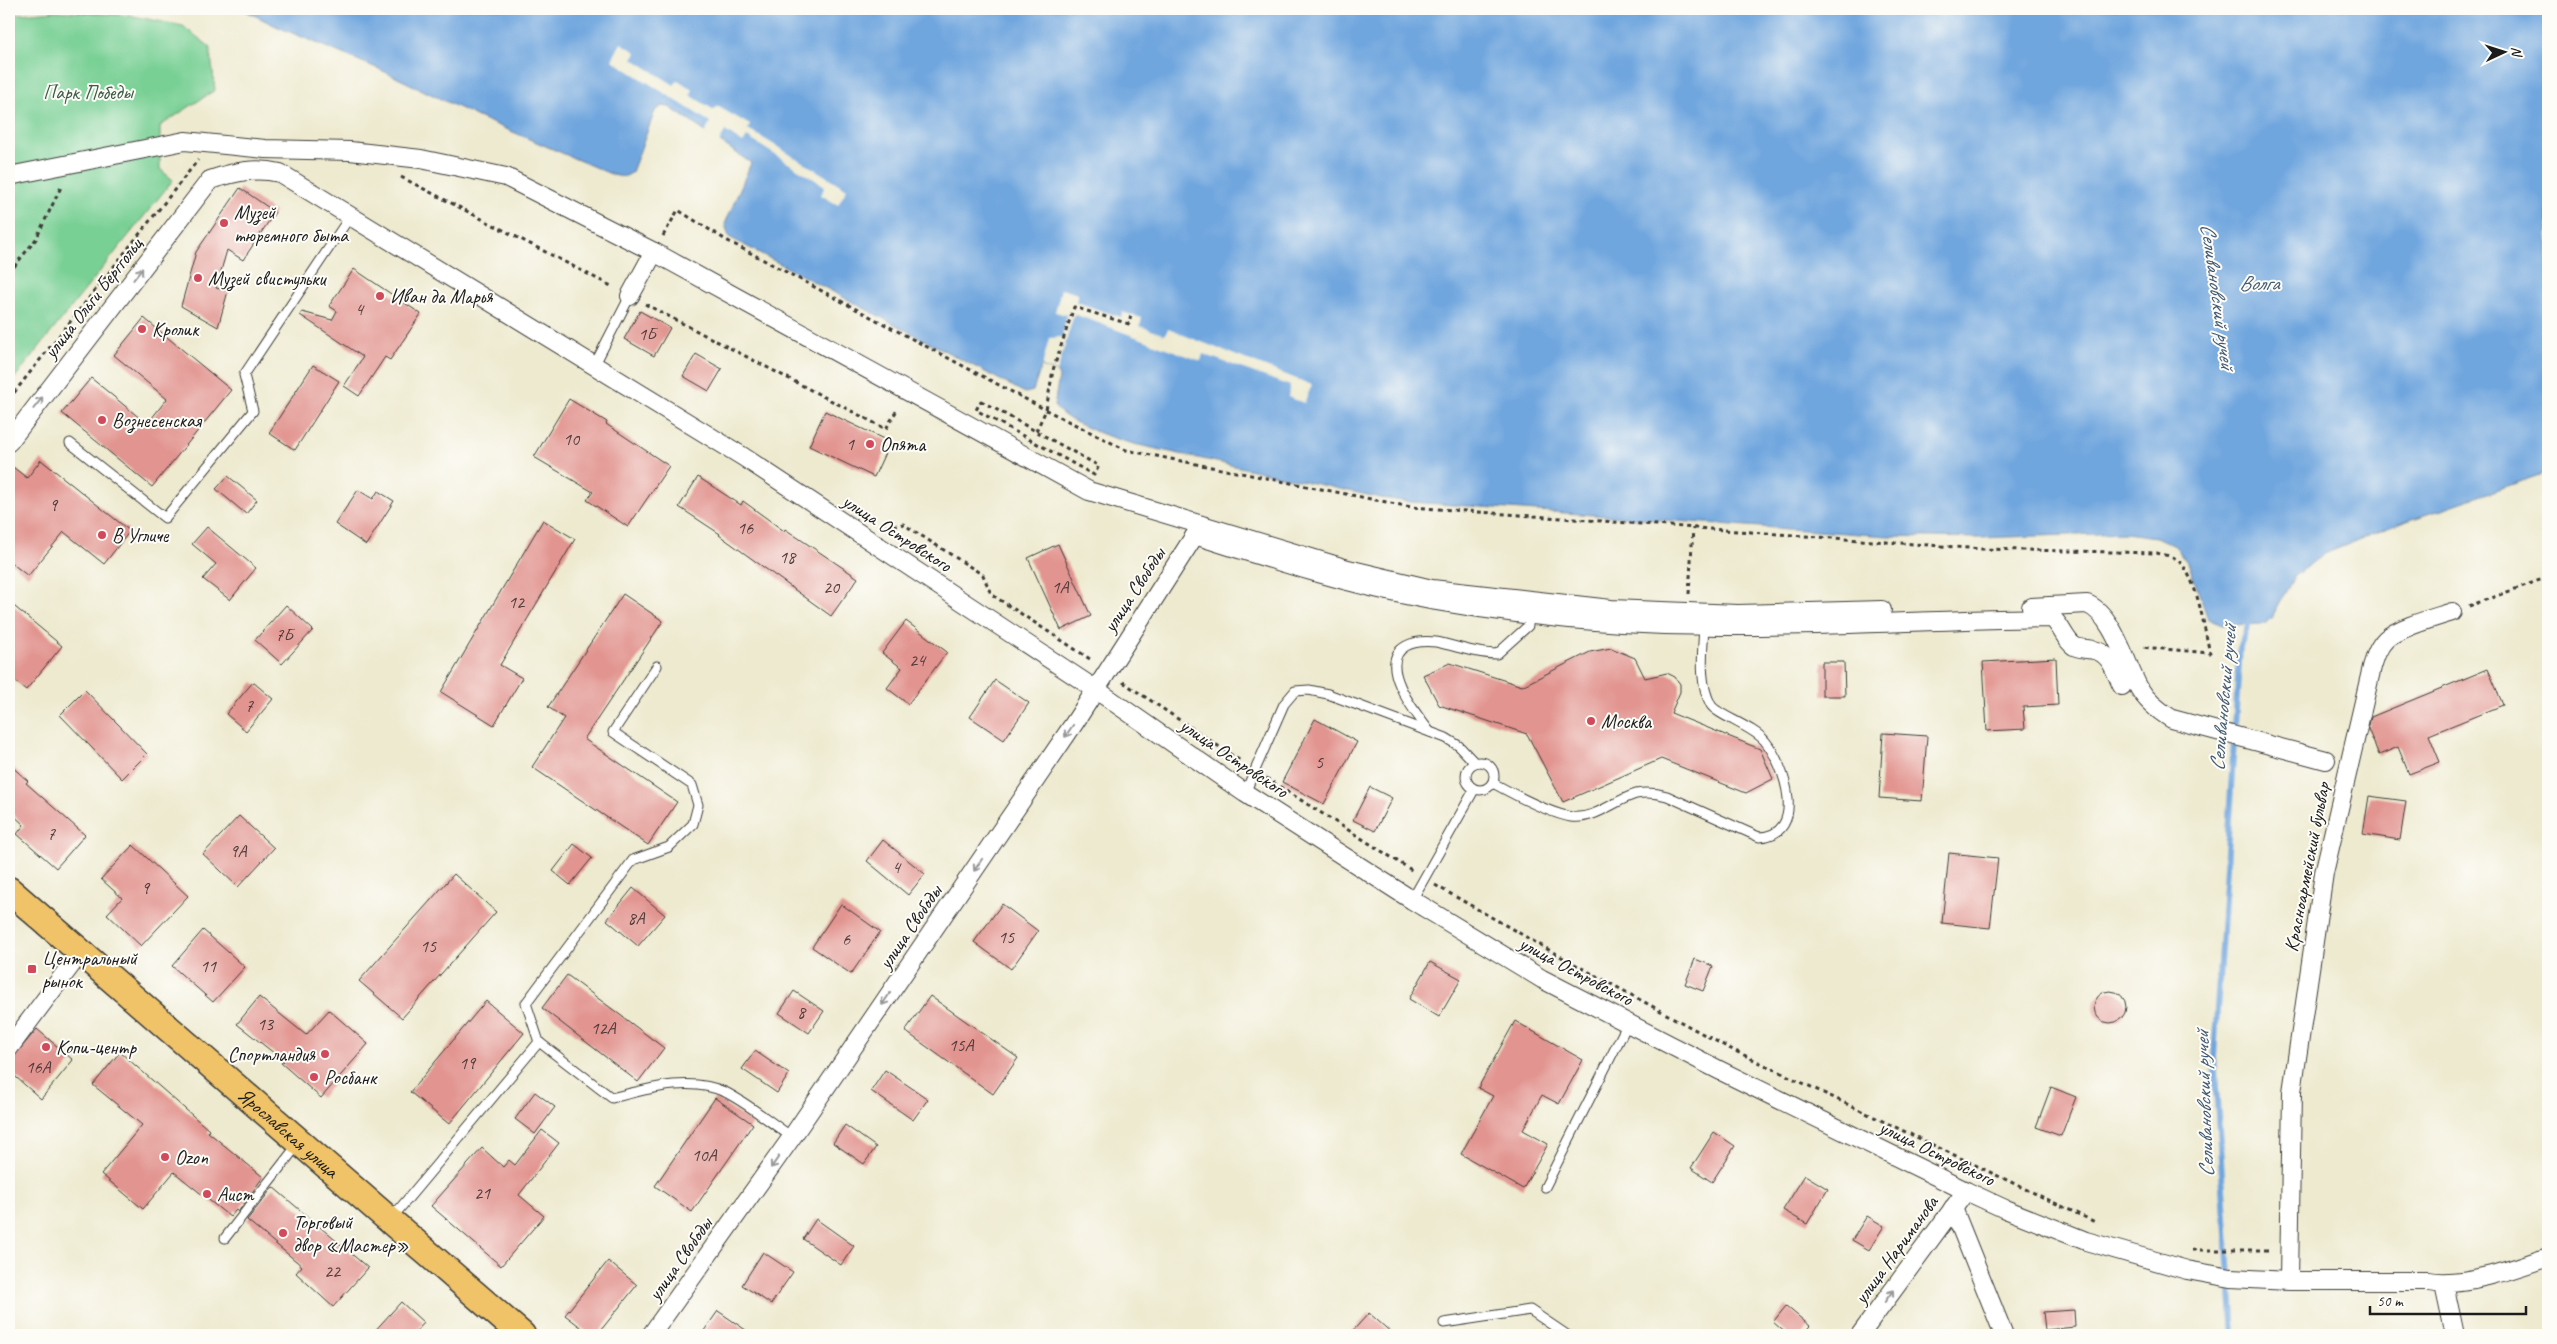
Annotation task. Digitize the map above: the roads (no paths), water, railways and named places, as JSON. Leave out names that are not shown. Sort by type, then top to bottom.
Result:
[{"type":"main road","name":"Ярославская улица","points":[[9,890],[522,1335]]},
{"type":"street","points":[[9,176],[185,141],[264,149],[350,151],[421,159],[506,177],[654,252],[1090,491],[1348,569],[1432,589],[1611,609],[1738,614],[2088,604],[2101,612],[2140,690],[2157,710],[2172,719],[2326,760]]},
{"type":"street","name":"улица Островского","points":[[210,180],[236,171],[263,169],[280,173],[352,215],[742,456],[1095,689],[1246,793],[1412,900],[1542,979],[1719,1070],[2005,1209],[2086,1241],[2188,1270],[2231,1278],[2288,1281],[2428,1281],[2444,1284],[2496,1273],[2548,1257]]},
{"type":"street","name":"улица Ольги Берггольц","points":[[9,442],[210,180]]},
{"type":"street","points":[[630,296],[654,252]]},
{"type":"street","name":"улица Свободы","points":[[651,1335],[792,1138],[1095,689],[1195,536],[1345,582],[1430,600],[1529,614]]},
{"type":"street","name":"Красноармейский бульвар","points":[[2288,1281],[2292,1092],[2324,873],[2372,667],[2378,651],[2387,638],[2402,630],[2452,612]]},
{"type":"street","points":[[1529,614],[1629,623],[1704,625],[2052,618],[2059,624],[2065,636],[2075,647],[2101,651],[2109,658],[2122,686]]},
{"type":"street","points":[[9,1048],[80,953]]},
{"type":"street","name":"улица Нариманова","points":[[1860,1335],[1966,1191]]},
{"type":"street","points":[[1953,1208],[2004,1335]]},
{"type":"street","points":[[2444,1284],[2455,1335]]},
{"type":"lane","points":[[70,443],[165,518],[253,411],[244,375],[352,215]]},
{"type":"lane","points":[[594,366],[630,296]]},
{"type":"lane","points":[[1431,733],[1414,710],[1398,679],[1394,662],[1401,649],[1414,642],[1435,642],[1481,654],[1497,654],[1528,626],[1529,614]]},
{"type":"lane","points":[[1493,783],[1515,795],[1572,817],[1600,812],[1635,794],[1652,792],[1667,796],[1758,836],[1770,836],[1781,828],[1788,818],[1788,803],[1786,787],[1776,758],[1765,741],[1750,728],[1712,707],[1705,689],[1703,666],[1704,625]]},
{"type":"lane","points":[[657,666],[613,732],[692,785],[698,805],[692,824],[669,847],[632,860],[526,1003],[539,1042],[612,1098],[662,1086],[700,1085],[725,1092],[792,1138]]},
{"type":"lane","points":[[1246,793],[1284,704],[1295,691],[1309,690],[1328,694],[1431,733],[1459,746],[1475,763]]},
{"type":"lane","points":[[1483,762],[1491,767],[1495,775],[1493,783],[1485,790],[1474,790],[1467,783],[1466,774],[1475,763],[1483,762]]},
{"type":"lane","points":[[1412,900],[1474,790]]},
{"type":"lane","points":[[1546,1187],[1628,1023]]},
{"type":"lane","points":[[390,1221],[539,1042]]},
{"type":"lane","points":[[225,1238],[300,1143]]},
{"type":"lane","points":[[1444,1323],[1530,1310],[1567,1335]]},
{"type":"water","name":"Волга","points":[[242,9],[2548,9],[2548,472],[2393,526],[2322,555],[2294,577],[2272,617],[2265,624],[2222,625],[2208,619],[2189,565],[2175,546],[2156,537],[2126,533],[1979,538],[1887,536],[1411,502],[1381,498],[1134,444],[1091,430],[1069,419],[1054,406],[1059,377],[1057,372],[1041,367],[1033,391],[1025,393],[729,237],[725,224],[751,163],[669,107],[662,106],[655,111],[632,172],[621,177],[616,176],[478,117],[379,69],[280,28]]},
{"type":"waterway","name":"Селивановский ручей","points":[[2233,1335],[2214,1057],[2240,646],[2248,625],[2247,617]]},
{"type":"place","name":"Музей тюремного быта","points":[[224,223]]},
{"type":"place","name":"Музей свистульки","points":[[198,278]]},
{"type":"place","name":"Иван да Марья","points":[[380,296]]},
{"type":"place","name":"Кролик","points":[[142,329]]},
{"type":"place","name":"Вознесенская","points":[[102,420]]},
{"type":"place","name":"Опята","points":[[870,444]]},
{"type":"place","name":"В Угличе","points":[[102,535]]},
{"type":"place","name":"Москва","points":[[1591,721]]},
{"type":"place","name":"Центральный рынок","points":[[32,969]]},
{"type":"place","name":"Копи-центр","points":[[46,1047]]},
{"type":"place","name":"Спортландия","points":[[325,1054]]},
{"type":"place","name":"Росбанк","points":[[314,1077]]},
{"type":"place","name":"Ozon","points":[[165,1157]]},
{"type":"place","name":"Аист","points":[[207,1194]]},
{"type":"place","name":"Торговый двор «Мастер»","points":[[283,1233]]},
{"type":"park label","name":"Парк Победы","points":[[88,92]]}]
